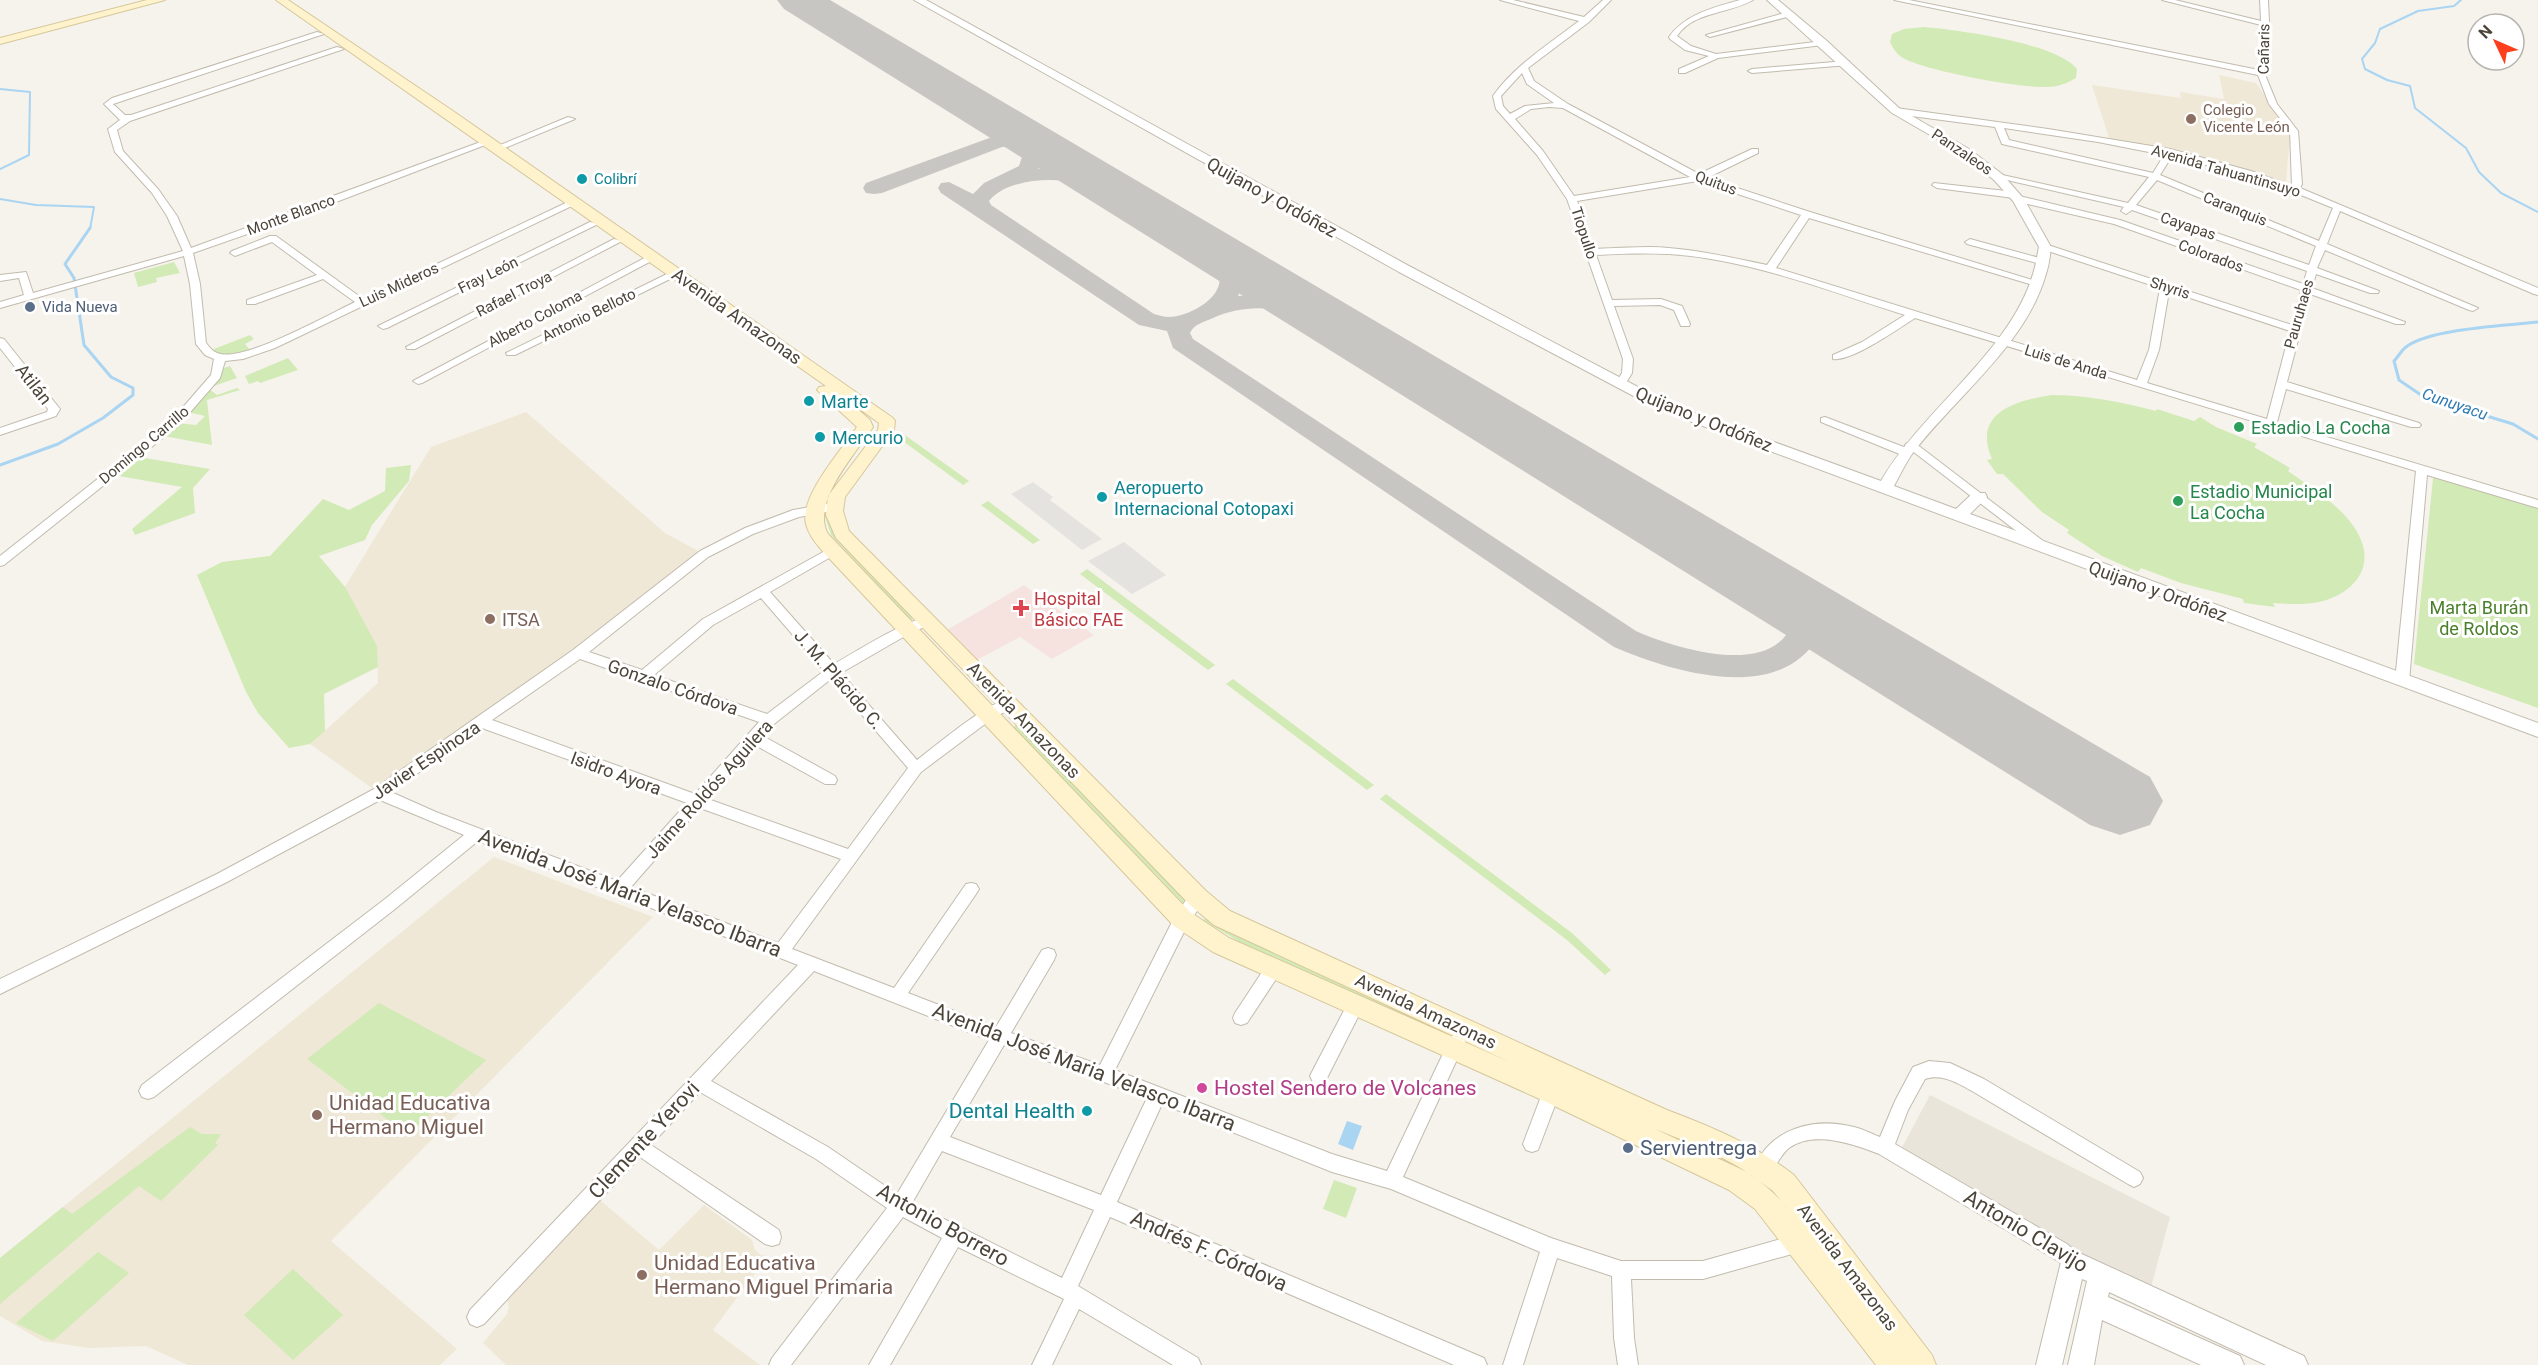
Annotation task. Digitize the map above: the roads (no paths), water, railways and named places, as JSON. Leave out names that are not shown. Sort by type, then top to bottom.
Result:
[{"type":"main road","points":[[0,40],[144,0]]},
{"type":"main road","points":[[0,40],[160,0]]},
{"type":"main road","name":"Avenida Amazonas","points":[[267,0],[489,145]]},
{"type":"main road","name":"Avenida Amazonas","points":[[281,0],[747,328],[864,423],[869,439],[818,497],[823,508],[917,625],[998,709],[1222,918],[1658,1118],[1730,1147],[1764,1166],[1785,1184],[1922,1365]]},
{"type":"main road","name":"Avenida Amazonas","points":[[571,204],[617,241],[648,259],[667,276],[747,328]]},
{"type":"main road","name":"Avenida Amazonas","points":[[823,508],[815,529],[832,552],[917,625]]},
{"type":"main road","name":"Avenida Amazonas","points":[[998,709],[1182,919],[1221,945],[1551,1092],[1737,1181],[1764,1200],[1894,1365]]},
{"type":"street","name":"Quijano y Ordóñez","points":[[919,0],[1363,246],[1665,407],[2538,730]]},
{"type":"street","points":[[1504,0],[1586,20]]},
{"type":"street","points":[[1524,67],[1586,20],[1608,0]]},
{"type":"street","points":[[1716,57],[1688,48],[1673,36],[1674,33],[1713,11],[1749,0]]},
{"type":"street","name":"Panzaleos","points":[[1772,0],[1846,63],[1896,111],[1965,150],[1998,177],[2016,197],[2045,247]]},
{"type":"street","points":[[1898,0],[2262,73]]},
{"type":"street","points":[[2166,0],[2265,24]]},
{"type":"street","name":"Cañaris","points":[[2264,0],[2266,45],[2262,73],[2270,98],[2294,131],[2293,192]]},
{"type":"street","points":[[1710,35],[1788,14]]},
{"type":"street","points":[[127,119],[108,104],[320,34]]},
{"type":"street","points":[[1682,71],[1716,57],[1823,43]]},
{"type":"street","points":[[220,358],[201,344],[195,284],[188,252],[172,216],[155,191],[120,152],[112,129],[127,119],[340,49]]},
{"type":"street","points":[[1752,70],[1846,63]]},
{"type":"street","name":"Tiopullo","points":[[1524,67],[1505,84],[1497,96],[1499,107],[1540,153],[1572,199],[1628,359],[1627,374],[1620,384]]},
{"type":"street","name":"Quitus","points":[[1524,67],[1530,82],[1565,106],[1699,178],[1807,214],[2037,283]]},
{"type":"street","points":[[1510,118],[1521,110],[1538,105],[1565,106]]},
{"type":"street","name":"Avenida Tahuantinsuyo","points":[[1896,111],[2168,155],[2293,192],[2538,292]]},
{"type":"street","name":"Avenida Tahuantinsuyo","points":[[1908,118],[2000,128]]},
{"type":"street","name":"Monte Blanco","points":[[29,297],[188,252],[489,145],[571,119]]},
{"type":"street","name":"Caranquis","points":[[2000,128],[2005,142],[2155,176],[2473,308]]},
{"type":"street","points":[[1572,199],[1699,178],[1755,151]]},
{"type":"street","points":[[2117,222],[2155,176],[2168,155]]},
{"type":"street","name":"Cayapas","points":[[1998,177],[2131,206],[2374,291]]},
{"type":"street","name":"Colorados","points":[[1937,185],[2016,197],[2117,222],[2306,291],[2400,322]]},
{"type":"street","name":"Luis Mideros","points":[[220,358],[239,357],[271,346],[571,204]]},
{"type":"street","name":"Pauruhaes","points":[[2271,423],[2294,329],[2312,269],[2335,211]]},
{"type":"street","points":[[1770,270],[1807,214]]},
{"type":"street","name":"Fray León","points":[[383,326],[593,224]]},
{"type":"street","points":[[235,253],[273,238],[361,302]]},
{"type":"street","name":"Rafael Troya","points":[[411,347],[617,241]]},
{"type":"street","points":[[1970,242],[2044,262]]},
{"type":"street","points":[[1884,489],[1908,448],[2002,343],[2037,283],[2044,262],[2045,247]]},
{"type":"street","name":"Shyris","points":[[2045,247],[2294,329]]},
{"type":"street","name":"Luis de Anda","points":[[1590,252],[1652,250],[1677,252],[1712,256],[1770,270],[2002,343],[2538,504]]},
{"type":"street","name":"Alberto Coloma","points":[[418,381],[648,259]]},
{"type":"street","points":[[0,278],[23,274],[29,297],[0,305]]},
{"type":"street","points":[[251,302],[323,276]]},
{"type":"street","name":"Antonio Belloto","points":[[512,353],[667,276]]},
{"type":"street","points":[[2141,384],[2153,357],[2164,286]]},
{"type":"street","points":[[1608,303],[1667,303],[1678,308],[1685,324]]},
{"type":"street","points":[[1838,357],[1875,340],[1913,315]]},
{"type":"street","name":"Atilán","points":[[0,341],[54,409],[52,414],[0,432]]},
{"type":"street","name":"Domingo Carrillo","points":[[0,562],[175,423],[216,376],[220,358]]},
{"type":"street","points":[[2281,384],[2415,425]]},
{"type":"street","points":[[1825,420],[1908,448],[1979,496],[2049,550]]},
{"type":"street","points":[[2402,681],[2422,468]]},
{"type":"street","points":[[1958,516],[1979,496]]},
{"type":"street","name":"Javier Espinoza","points":[[0,987],[222,878],[379,793],[578,653],[704,554],[749,531],[823,508]]},
{"type":"street","points":[[645,676],[708,622],[832,552]]},
{"type":"street","name":"J. M. Plácido C.","points":[[762,591],[916,768]]},
{"type":"street","name":"Jaime Roldós Aguilera","points":[[620,889],[769,720],[831,672],[917,625]]},
{"type":"street","name":"Gonzalo Córdova","points":[[578,653],[769,720]]},
{"type":"street","points":[[781,951],[916,768],[998,709]]},
{"type":"street","name":"Isidro Ayora","points":[[482,722],[696,802],[852,857]]},
{"type":"street","points":[[754,738],[831,780]]},
{"type":"street","name":"Avenida José Maria Velasco Ibarra","points":[[379,793],[1002,1037],[1158,1094],[1332,1162],[1392,1181],[1551,1247],[1621,1270],[1703,1270],[1799,1243]]},
{"type":"street","points":[[148,1091],[390,904],[477,833]]},
{"type":"street","points":[[897,995],[971,889]]},
{"type":"street","points":[[1104,1075],[1182,919],[1198,898]]},
{"type":"street","points":[[779,1365],[900,1206],[1002,1037],[1048,955]]},
{"type":"street","name":"Clemente Yerovi","points":[[477,1317],[811,963]]},
{"type":"street","points":[[1241,1018],[1274,968]]},
{"type":"street","points":[[1319,1076],[1356,1004]]},
{"type":"street","points":[[1392,1181],[1452,1048],[1467,1029]]},
{"type":"street","points":[[1885,1148],[1900,1107],[1919,1073],[1929,1069],[1950,1071],[1978,1085],[2134,1178]]},
{"type":"street","name":"Antonio Borrero","points":[[698,1082],[822,1153],[900,1206],[1071,1292],[1191,1365]]},
{"type":"street","points":[[1532,1144],[1551,1092]]},
{"type":"street","points":[[1042,1365],[1106,1206],[1158,1094]]},
{"type":"street","name":"Antonio Clavijo","points":[[1764,1166],[1782,1143],[1797,1135],[1816,1132],[1854,1135],[1885,1148],[2060,1251],[2073,1262],[2295,1365]]},
{"type":"street","name":"Andrés F. Córdova","points":[[940,1142],[1106,1206],[1477,1365]]},
{"type":"street","points":[[638,1146],[772,1237]]},
{"type":"street","points":[[879,1365],[954,1235]]},
{"type":"street","points":[[1512,1365],[1551,1247]]},
{"type":"street","points":[[2049,1365],[2073,1262]]},
{"type":"street","points":[[1621,1270],[1624,1338],[1628,1365]]},
{"type":"street","points":[[2081,1365],[2093,1303],[2102,1275]]},
{"type":"street","points":[[2093,1303],[2231,1365]]},
{"type":"water","points":[[1347,1121],[1362,1126],[1353,1150],[1338,1144]]},
{"type":"waterway","name":"Cunuyacu","points":[[2461,0],[2454,6],[2418,11],[2380,29],[2375,43],[2362,59],[2365,69],[2387,80],[2410,86],[2415,108],[2466,148],[2479,172],[2501,193],[2538,212]]},
{"type":"waterway","points":[[0,89],[30,92],[29,155],[0,169]]},
{"type":"waterway","points":[[0,199],[36,205],[94,207],[90,229]]},
{"type":"waterway","points":[[0,465],[58,444],[103,418],[133,395],[133,388],[111,377],[84,345],[74,278],[65,264],[90,228]]},
{"type":"waterway","name":"Cunuyacu","points":[[2538,322],[2469,329],[2432,336],[2406,347],[2394,361],[2399,380],[2424,397],[2513,424],[2538,439]]},
{"type":"place","name":"Colegio Vicente León","points":[[2191,119]]},
{"type":"place","name":"Colibrí","points":[[582,179]]},
{"type":"place","name":"Vida Nueva","points":[[30,307]]},
{"type":"place","name":"Marte","points":[[809,401]]},
{"type":"place","name":"Estadio La Cocha","points":[[2239,427]]},
{"type":"place","name":"Mercurio","points":[[820,437]]},
{"type":"place","name":"Aeropuerto Internacional Cotopaxi","points":[[1102,497]]},
{"type":"place","name":"Estadio Municipal La Cocha","points":[[2178,501]]},
{"type":"place","name":"Hospital Básico FAE","points":[[1021,608]]},
{"type":"place","name":"ITSA","points":[[490,619]]},
{"type":"place","name":"Hostel Sendero de Volcanes","points":[[1202,1088]]},
{"type":"place","name":"Dental Health","points":[[1087,1111]]},
{"type":"place","name":"Unidad Educativa Hermano Miguel","points":[[317,1115]]},
{"type":"place","name":"Servientrega","points":[[1628,1148]]},
{"type":"place","name":"Unidad Educativa Hermano Miguel Primaria","points":[[642,1275]]},
{"type":"park label","name":"Marta Burán de Roldos","points":[[2479,617]]}]
